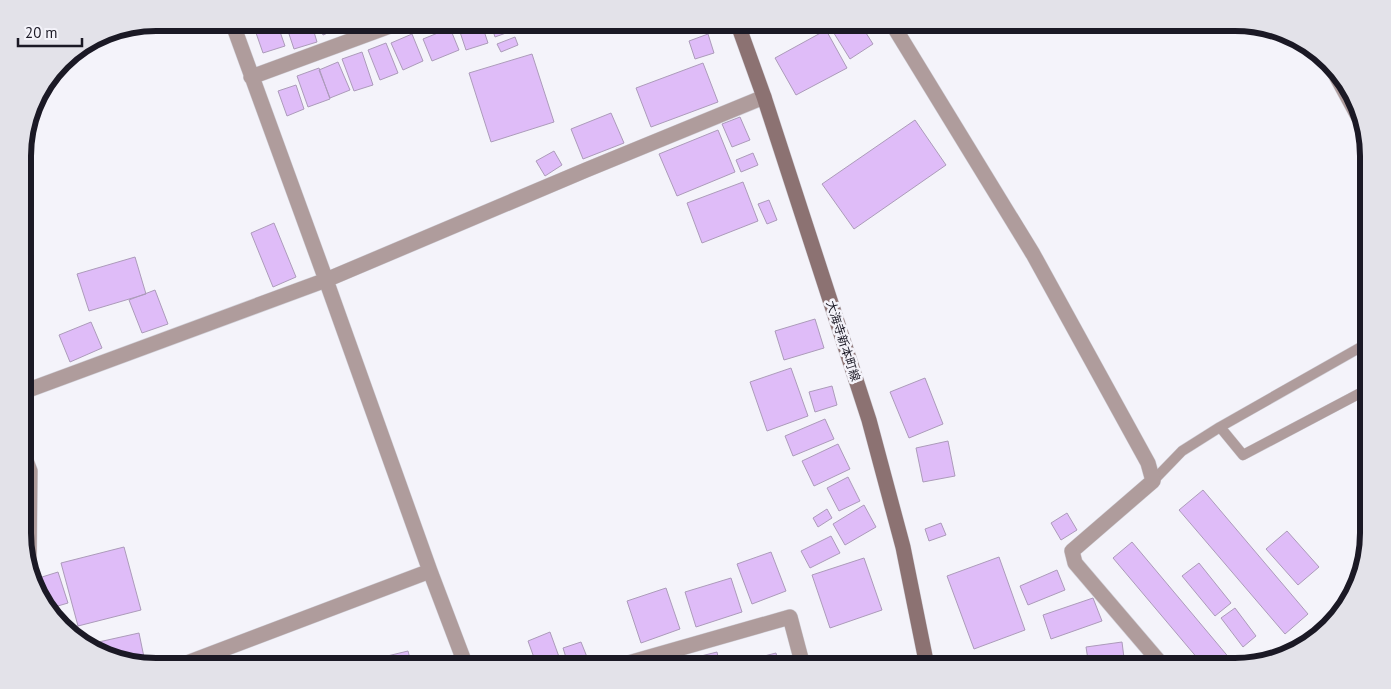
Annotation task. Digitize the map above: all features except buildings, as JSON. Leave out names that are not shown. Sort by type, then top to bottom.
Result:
[{"type":"main road","name":"大海寺新本町線","points":[[740,31],[764,97],[869,420],[903,547],[925,657]]},
{"type":"street","points":[[896,31],[1033,254],[1148,462],[1153,480],[1072,551],[1075,563],[1155,657]]},
{"type":"street","points":[[235,32],[463,658]]},
{"type":"street","points":[[251,77],[375,32]]},
{"type":"street","points":[[31,389],[326,280],[764,97]]},
{"type":"street","points":[[200,658],[430,571]]},
{"type":"street","points":[[661,658],[790,617],[801,657]]},
{"type":"lane","points":[[1153,480],[1182,451],[1220,427],[1360,348]]},
{"type":"lane","points":[[1220,427],[1243,455],[1360,393]]}]
